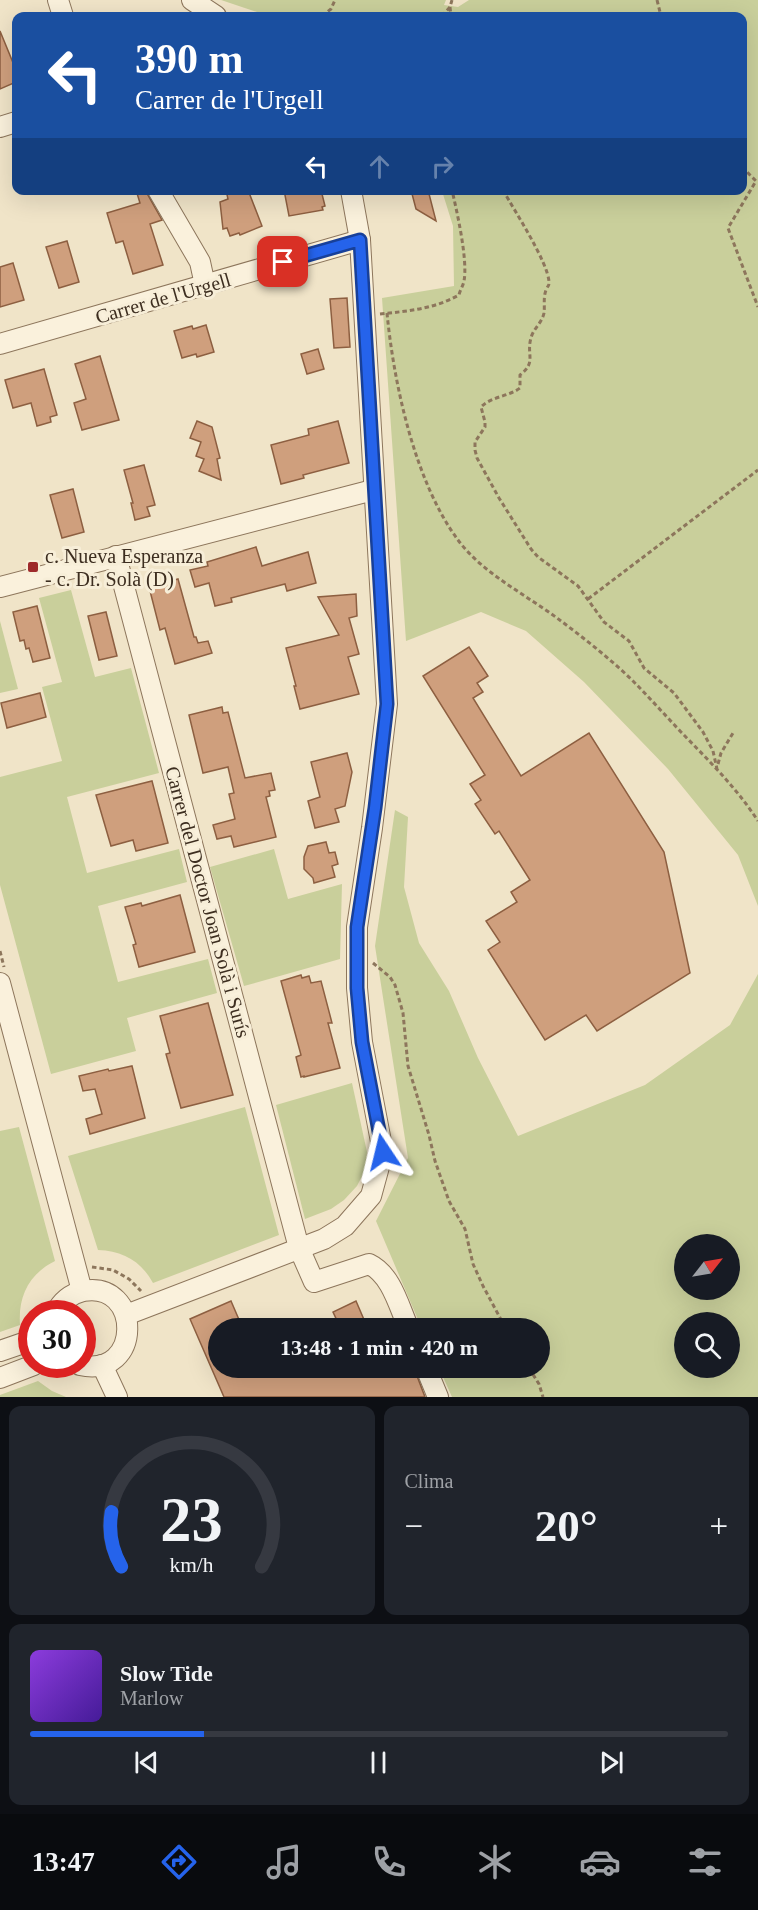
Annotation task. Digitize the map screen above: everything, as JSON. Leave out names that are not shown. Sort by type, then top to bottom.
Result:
[{"type":"street","points":[[192,0],[210,12]]},
{"type":"street","points":[[161,195],[200,262],[205,285]]},
{"type":"street","points":[[126,1315],[324,1239],[345,1226],[371,1196],[383,1152],[362,1042],[357,988],[357,927],[387,704],[360,240],[352,195]]},
{"type":"street","name":"Carrer de l'Urgell","points":[[0,344],[360,240]]},
{"type":"street","points":[[0,587],[373,490]]},
{"type":"street","name":"Carrer del Doctor Joan Solà i Surís","points":[[116,556],[299,1248],[314,1282],[369,1264],[380,1269],[387,1278],[404,1318]]},
{"type":"street","points":[[0,983],[82,1291]]},
{"type":"street","points":[[66,1300],[82,1291],[96,1291],[108,1295],[119,1303],[126,1315],[128,1330],[125,1345],[116,1357],[102,1365],[96,1366]]},
{"type":"street","points":[[0,1351],[18,1345]]},
{"type":"street","points":[[102,1365],[117,1397]]},
{"type":"street","points":[[0,1378],[18,1371]]},
{"type":"street","points":[[430,1378],[438,1397]]},
{"type":"path","points":[[451,12],[452,0]]},
{"type":"path","points":[[446,12],[450,7]]},
{"type":"path","points":[[747,172],[756,181],[728,228],[758,307]]},
{"type":"path","points":[[363,315],[426,308],[447,302],[459,295],[464,280],[463,251],[453,195]]},
{"type":"path","points":[[506,195],[539,255],[549,285],[545,294],[544,313],[537,329],[532,333],[529,344],[531,360],[528,369],[520,375],[520,388],[512,394],[486,402],[481,408],[485,422],[475,442],[475,450],[499,498],[531,549],[538,557],[578,586],[604,622],[629,641],[644,668],[674,693],[703,732],[713,751],[717,769]]},
{"type":"path","points":[[387,313],[391,352],[408,428],[435,505],[459,541],[483,566],[596,648],[632,681],[717,769],[746,802],[758,821]]},
{"type":"path","points":[[588,599],[758,470]]},
{"type":"path","points":[[717,769],[721,753],[733,733]]},
{"type":"path","points":[[357,952],[385,972],[395,985],[403,1013],[408,1066],[435,1161],[449,1201],[465,1229],[473,1264],[500,1318]]},
{"type":"path","points":[[535,1378],[543,1397]]},
{"type":"green space","points":[[221,0],[446,0],[444,5],[458,7],[469,0],[758,0],[758,906],[738,855],[668,769],[584,682],[526,631],[481,612],[406,641],[382,298],[454,286],[453,226],[443,195],[747,195],[747,12],[257,12]]},
{"type":"green space","points":[[71,590],[95,677],[131,668],[159,773],[67,797],[87,873],[179,849],[187,882],[98,906],[118,982],[208,959],[217,993],[127,1018],[136,1051],[51,1074],[0,885],[0,777],[62,761],[42,687],[62,682],[39,598]]},
{"type":"green space","points":[[0,621],[18,689],[0,693]]},
{"type":"green space","points":[[395,810],[408,817],[404,887],[419,943],[449,991],[478,1058],[518,1136],[645,1085],[730,1025],[758,974],[758,1397],[452,1397],[443,1378],[550,1378],[550,1318],[417,1318],[376,1221],[408,1158],[375,946]]},
{"type":"green space","points":[[274,849],[288,899],[342,884],[340,959],[244,986],[210,867]]},
{"type":"green space","points":[[352,1083],[367,1152],[365,1170],[357,1186],[344,1200],[331,1209],[305,1219],[276,1105]]},
{"type":"green space","points":[[245,1107],[279,1235],[153,1283],[137,1263],[115,1252],[98,1250],[68,1156]]},
{"type":"green space","points":[[19,1127],[55,1261],[38,1272],[27,1287],[22,1300],[18,1300],[18,1326],[0,1332],[0,1131]]},
{"type":"green space","points":[[38,1381],[66,1397],[0,1397],[0,1395]]},
{"type":"building","points":[[0,31],[12,60],[12,84],[0,89]]},
{"type":"building","points":[[138,195],[148,195],[162,220],[150,224],[163,265],[133,274],[123,241],[116,243],[107,213],[140,203]]},
{"type":"building","points":[[227,195],[250,195],[262,226],[240,235],[239,233],[230,236],[227,228],[223,229],[220,202],[228,199]]},
{"type":"building","points":[[285,195],[322,195],[325,206],[322,207],[323,210],[289,216]]},
{"type":"building","points":[[412,195],[429,195],[436,221],[416,209]]},
{"type":"building","points":[[67,241],[79,282],[59,288],[46,247]]},
{"type":"building","points":[[13,263],[24,300],[0,307],[0,267]]},
{"type":"building","points":[[347,298],[350,347],[334,348],[330,299]]},
{"type":"building","points":[[206,325],[214,352],[182,358],[174,331]]},
{"type":"building","points":[[318,349],[324,369],[307,374],[301,354]]},
{"type":"building","points":[[100,356],[119,420],[82,430],[74,403],[86,399],[75,364]]},
{"type":"building","points":[[44,369],[57,415],[50,417],[51,422],[37,426],[31,403],[13,408],[5,380]]},
{"type":"building","points":[[197,421],[212,427],[220,458],[217,459],[221,480],[199,471],[204,459],[196,456],[201,442],[190,438]]},
{"type":"building","points":[[338,421],[349,463],[303,475],[304,478],[281,484],[271,445],[309,435],[308,429]]},
{"type":"building","points":[[144,465],[155,505],[147,507],[150,516],[135,520],[124,470]]},
{"type":"building","points":[[73,489],[84,532],[62,538],[50,495]]},
{"type":"building","points":[[256,547],[262,566],[308,552],[316,583],[287,591],[285,584],[231,598],[232,602],[215,606],[209,583],[195,587],[190,570],[208,566],[207,562]]},
{"type":"building","points":[[178,579],[194,637],[198,643],[208,641],[212,653],[175,664],[165,628],[160,630],[149,587]]},
{"type":"building","points":[[356,594],[357,616],[349,618],[359,654],[348,657],[359,694],[300,709],[286,648],[339,635],[318,597]]},
{"type":"building","points":[[37,606],[50,658],[33,662],[29,648],[26,649],[24,640],[20,641],[13,612]]},
{"type":"building","points":[[106,612],[117,656],[99,660],[88,616]]},
{"type":"building","points":[[469,647],[488,676],[477,683],[483,692],[473,698],[521,776],[589,733],[664,852],[690,973],[597,1031],[586,1015],[545,1040],[488,950],[500,942],[486,921],[517,902],[511,892],[530,880],[499,831],[495,834],[475,804],[481,800],[470,784],[485,775],[423,676]]},
{"type":"building","points":[[40,693],[46,717],[7,728],[1,703]]},
{"type":"building","points":[[222,707],[223,713],[228,712],[245,778],[271,773],[275,790],[269,791],[270,796],[266,797],[276,837],[234,847],[231,836],[217,839],[213,825],[235,819],[229,794],[234,793],[228,767],[203,773],[189,715]]},
{"type":"building","points":[[347,753],[352,772],[345,806],[335,809],[339,822],[315,828],[308,801],[320,797],[311,762]]},
{"type":"building","points":[[152,781],[168,843],[136,851],[133,840],[111,846],[96,795]]},
{"type":"building","points":[[326,842],[329,853],[335,852],[338,864],[332,866],[335,877],[314,883],[313,878],[304,869],[304,857],[308,846]]},
{"type":"building","points":[[180,895],[195,952],[139,967],[133,945],[136,944],[125,907],[141,903],[142,906]]},
{"type":"building","points":[[301,975],[302,978],[309,976],[311,983],[321,981],[332,1023],[328,1023],[340,1068],[304,1077],[301,1077],[296,1057],[301,1055],[281,981]]},
{"type":"building","points":[[208,1003],[233,1095],[181,1108],[166,1054],[170,1053],[160,1016]]},
{"type":"building","points":[[132,1066],[145,1118],[90,1134],[86,1119],[102,1114],[95,1089],[83,1091],[79,1076]]},
{"type":"building","points":[[231,1301],[238,1318],[208,1318],[208,1360],[190,1319]]},
{"type":"building","points":[[356,1301],[363,1318],[336,1318],[333,1312]]},
{"type":"building","points":[[216,1378],[418,1378],[425,1397],[224,1397]]},
{"type":"place","name":"c. Nueva Esperanza - c. Dr. Solà (D)","points":[[33,567]]},
{"type":"route","points":[[283,262],[360,240],[387,704],[375,808],[357,927],[357,988],[362,1042],[383,1152]]}]
